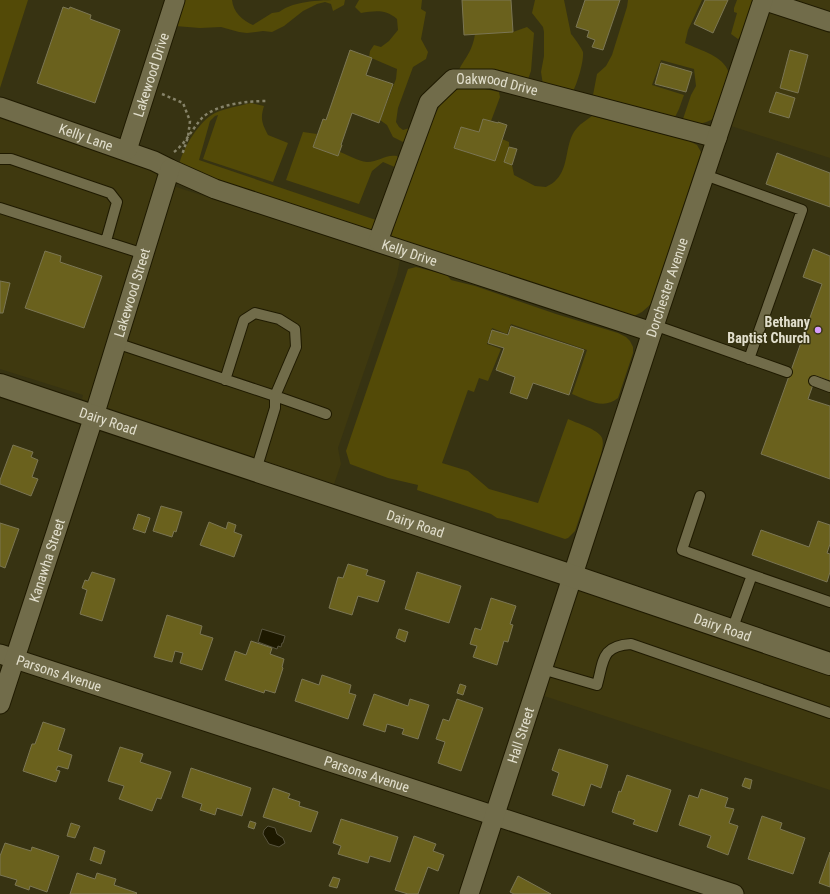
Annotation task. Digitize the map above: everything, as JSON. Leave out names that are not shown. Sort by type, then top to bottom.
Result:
[{"type":"street","name":"Lakewood Drive","points":[[126,150],[175,0]]},
{"type":"street","points":[[763,0],[830,22]]},
{"type":"street","name":"Dorchester Avenue","points":[[572,576],[763,0]]},
{"type":"street","name":"Oakwood Drive","points":[[378,242],[429,102],[453,79],[492,79],[717,138]]},
{"type":"street","name":"Kelly Lane","points":[[0,107],[126,150],[168,168]]},
{"type":"street","name":"Kelly Drive","points":[[168,168],[215,189],[653,329]]},
{"type":"street","name":"Lakewood Street","points":[[94,416],[144,254],[168,168]]},
{"type":"street","name":"Dairy Road","points":[[0,385],[572,576],[830,664]]},
{"type":"street","name":"Kanawha Street","points":[[0,704],[7,657],[94,416]]},
{"type":"street","name":"Hall Street","points":[[469,894],[572,576]]},
{"type":"street","name":"Parsons Avenue","points":[[7,657],[734,894]]},
{"type":"lane","points":[[0,159],[11,158],[110,193],[117,202],[106,241]]},
{"type":"lane","points":[[705,175],[802,210],[749,359]]},
{"type":"lane","points":[[0,208],[144,254]]},
{"type":"lane","points":[[225,380],[244,320],[255,313],[279,319],[295,329],[296,347],[275,396],[275,408],[256,470]]},
{"type":"lane","points":[[653,329],[787,372]]},
{"type":"lane","points":[[116,343],[326,414]]},
{"type":"lane","points":[[814,381],[830,387]]},
{"type":"lane","points":[[700,496],[682,550],[830,602]]},
{"type":"lane","points":[[732,630],[752,575]]},
{"type":"lane","points":[[542,669],[596,685],[604,657],[608,650],[619,645],[631,644],[830,713]]},
{"type":"path","points":[[147,88],[182,103],[190,121],[188,136],[168,168]]},
{"type":"path","points":[[168,168],[177,150],[188,136],[203,118],[214,110],[251,101],[267,101]]},
{"type":"shaded area","points":[[0,0],[28,0],[0,88]]},
{"type":"shaded area","points":[[182,0],[232,0],[234,8],[239,16],[253,25],[272,13],[279,12],[293,5],[328,0],[345,0],[344,5],[333,11],[331,4],[325,2],[317,4],[303,11],[284,26],[272,32],[263,31],[247,33],[221,27],[200,28],[175,26]]},
{"type":"shaded area","points":[[359,0],[422,0],[421,9],[426,12],[421,39],[428,52],[426,59],[413,67],[398,108],[396,122],[399,127],[403,130],[410,128],[406,139],[403,142],[393,137],[387,125],[380,120],[396,79],[397,69],[369,57],[370,51],[374,45],[381,47],[389,41],[398,30],[397,19],[384,12],[375,11],[361,13],[355,7]]},
{"type":"shaded area","points":[[535,0],[564,0],[571,34],[583,52],[580,73],[572,93],[543,85],[541,72],[544,56],[544,32],[543,27],[532,13]]},
{"type":"shaded area","points":[[628,0],[702,0],[688,30],[685,43],[717,58],[726,67],[729,73],[713,119],[698,124],[683,119],[691,95],[696,86],[694,69],[661,60],[652,85],[684,95],[675,117],[593,95],[597,74],[606,66],[612,55]]},
{"type":"shaded area","points":[[737,0],[755,0],[743,34],[738,39],[731,34],[737,13],[734,12],[734,8]]},
{"type":"shaded area","points":[[769,0],[830,0],[830,158],[725,124]]},
{"type":"shaded area","points":[[527,27],[534,33],[531,71],[527,82],[458,72],[470,50],[475,34],[513,32]]},
{"type":"shaded area","points":[[460,88],[485,89],[499,92],[500,97],[491,121],[483,119],[479,132],[461,127],[454,148],[472,154],[502,139],[509,142],[509,147],[504,162],[512,165],[514,175],[535,186],[546,187],[556,180],[563,168],[573,134],[580,125],[592,116],[689,141],[697,145],[701,152],[651,304],[642,312],[634,316],[391,237],[407,184],[424,136],[439,107],[450,93]]},
{"type":"shaded area","points":[[251,103],[264,106],[262,121],[268,135],[288,143],[273,182],[203,159],[218,115],[210,121],[199,160],[376,220],[374,227],[367,232],[236,188],[179,165],[188,143],[203,122],[215,113]]},
{"type":"shaded area","points":[[0,109],[148,160],[161,182],[400,260],[397,275],[338,448],[341,464],[333,487],[82,399],[83,395],[0,369]]},
{"type":"shaded area","points":[[303,132],[317,134],[313,147],[338,156],[340,152],[367,162],[389,156],[397,156],[400,161],[397,168],[383,162],[372,171],[359,204],[286,180]]},
{"type":"shaded area","points":[[416,267],[447,275],[451,280],[475,286],[556,314],[618,333],[630,341],[633,347],[633,353],[618,398],[613,402],[601,404],[572,394],[587,350],[511,324],[507,334],[492,328],[487,344],[501,349],[488,381],[479,378],[474,392],[468,390],[442,463],[468,471],[489,489],[538,503],[568,419],[592,429],[600,435],[603,440],[602,450],[575,531],[568,538],[565,539],[508,520],[497,518],[491,514],[417,490],[418,485],[388,478],[350,464],[346,451],[408,269]]},
{"type":"shaded area","points":[[572,585],[830,673],[830,790],[538,694]]},
{"type":"shaded area","points":[[262,629],[285,636],[281,647],[278,646],[277,649],[258,642]]},
{"type":"shaded area","points":[[268,826],[275,828],[277,834],[283,838],[285,843],[279,847],[269,844],[263,834],[264,830]]},
{"type":"building","points":[[462,0],[511,0],[513,32],[464,35]]},
{"type":"building","points":[[585,0],[620,0],[603,50],[592,47],[595,40],[587,37],[589,31],[576,27]]},
{"type":"building","points":[[705,0],[728,0],[713,33],[694,24]]},
{"type":"building","points":[[63,7],[69,9],[70,7],[91,15],[90,19],[120,30],[95,103],[37,83]]},
{"type":"building","points":[[350,50],[372,58],[366,75],[393,84],[379,123],[352,113],[338,156],[313,147],[323,119],[326,120]]},
{"type":"building","points":[[790,50],[808,55],[798,93],[780,88]]},
{"type":"building","points":[[661,63],[692,72],[686,92],[655,84]]},
{"type":"building","points":[[776,92],[795,98],[789,118],[769,112]]},
{"type":"building","points":[[483,119],[507,125],[495,161],[454,148],[461,127],[479,132]]},
{"type":"building","points":[[509,147],[517,149],[512,165],[504,162]]},
{"type":"building","points":[[777,153],[830,173],[830,207],[766,184]]},
{"type":"building","name":"Bethany Baptist Church","points":[[813,249],[830,256],[830,381],[816,376],[808,399],[830,406],[830,479],[761,454],[822,284],[803,277]]},
{"type":"building","points":[[45,251],[61,256],[60,262],[102,276],[84,328],[25,308]]},
{"type":"building","points":[[0,281],[10,283],[3,313],[0,313]]},
{"type":"building","points":[[511,326],[584,350],[569,395],[533,383],[527,399],[510,393],[515,377],[496,370],[504,348],[488,343],[492,330],[508,335]]},
{"type":"building","points":[[13,445],[33,452],[31,457],[38,460],[32,477],[38,479],[31,496],[0,484],[0,480]]},
{"type":"building","points":[[161,506],[182,512],[176,532],[174,531],[172,537],[153,531]]},
{"type":"building","points":[[138,514],[150,518],[145,533],[133,529]]},
{"type":"building","points":[[818,521],[830,525],[830,544],[827,553],[830,554],[830,572],[827,582],[752,555],[761,530],[809,547]]},
{"type":"building","points":[[209,522],[226,529],[228,522],[236,525],[234,532],[242,535],[234,557],[200,545]]},
{"type":"building","points":[[0,523],[19,529],[5,568],[0,566]]},
{"type":"building","points":[[348,564],[368,570],[366,575],[385,581],[378,602],[358,596],[352,615],[329,608],[338,577],[343,578]]},
{"type":"building","points":[[92,572],[115,579],[102,621],[80,614],[87,590],[82,588],[85,580],[88,581]]},
{"type":"building","points":[[417,572],[461,586],[449,623],[405,609]]},
{"type":"building","points":[[491,598],[516,606],[510,624],[513,625],[508,642],[504,641],[497,665],[473,657],[477,646],[470,644],[475,628],[481,630]]},
{"type":"building","points":[[167,615],[202,626],[200,634],[213,638],[202,670],[180,663],[183,653],[175,651],[172,662],[154,657]]},
{"type":"building","points":[[399,629],[408,632],[405,642],[396,638]]},
{"type":"building","points":[[251,641],[272,648],[270,654],[284,659],[283,668],[275,693],[265,690],[264,693],[225,680],[235,651],[246,655]]},
{"type":"building","points":[[322,675],[351,685],[349,693],[356,695],[348,719],[295,701],[302,679],[319,685]]},
{"type":"building","points":[[460,684],[466,686],[463,695],[457,693]]},
{"type":"building","points":[[374,694],[408,706],[410,699],[429,705],[418,739],[402,734],[404,729],[387,724],[385,732],[363,725]]},
{"type":"building","points":[[457,699],[483,708],[461,771],[438,763],[445,742],[436,739],[443,719],[449,721]]},
{"type":"building","points":[[43,722],[65,729],[58,750],[72,755],[68,769],[58,766],[56,770],[60,771],[56,782],[23,771],[32,744],[35,744]]},
{"type":"building","points":[[120,747],[143,754],[140,762],[171,772],[161,799],[157,798],[152,811],[119,799],[124,786],[108,781]]},
{"type":"building","points":[[559,749],[608,765],[601,788],[591,784],[584,806],[552,795],[559,773],[552,770]]},
{"type":"building","points":[[191,768],[251,788],[242,816],[217,808],[215,815],[200,810],[202,804],[182,797]]},
{"type":"building","points":[[627,775],[671,790],[657,832],[633,824],[635,820],[612,812],[619,791],[621,792]]},
{"type":"building","points":[[745,778],[752,780],[750,789],[742,786]]},
{"type":"building","points":[[273,788],[290,794],[288,798],[300,802],[299,806],[318,812],[311,832],[263,817]]},
{"type":"building","points":[[701,789],[728,798],[725,807],[734,809],[729,823],[738,826],[728,855],[707,847],[711,836],[679,825],[689,795],[698,798]]},
{"type":"building","points":[[762,816],[782,823],[780,829],[805,838],[793,874],[748,859]]},
{"type":"building","points":[[341,819],[398,837],[390,862],[370,856],[368,863],[338,854],[341,846],[333,843]]},
{"type":"building","points":[[250,821],[256,823],[254,829],[248,827]]},
{"type":"building","points":[[71,823],[80,826],[75,838],[67,836]]},
{"type":"building","points":[[414,836],[436,844],[433,851],[444,855],[438,871],[428,867],[418,894],[408,894],[395,890]]},
{"type":"building","points":[[5,843],[31,851],[32,847],[59,856],[47,892],[30,886],[29,890],[15,885],[17,880],[0,875],[0,856]]},
{"type":"building","points":[[94,847],[105,851],[101,864],[90,860]]},
{"type":"building","points":[[830,852],[830,887],[819,883]]},
{"type":"building","points":[[77,873],[95,879],[97,873],[116,879],[114,885],[137,893],[70,894]]},
{"type":"building","points":[[518,876],[551,894],[514,894],[510,892]]},
{"type":"building","points":[[333,877],[340,879],[337,888],[329,886]]},
{"type":"place","name":"Bethany Baptist Church","points":[[818,330]]}]
